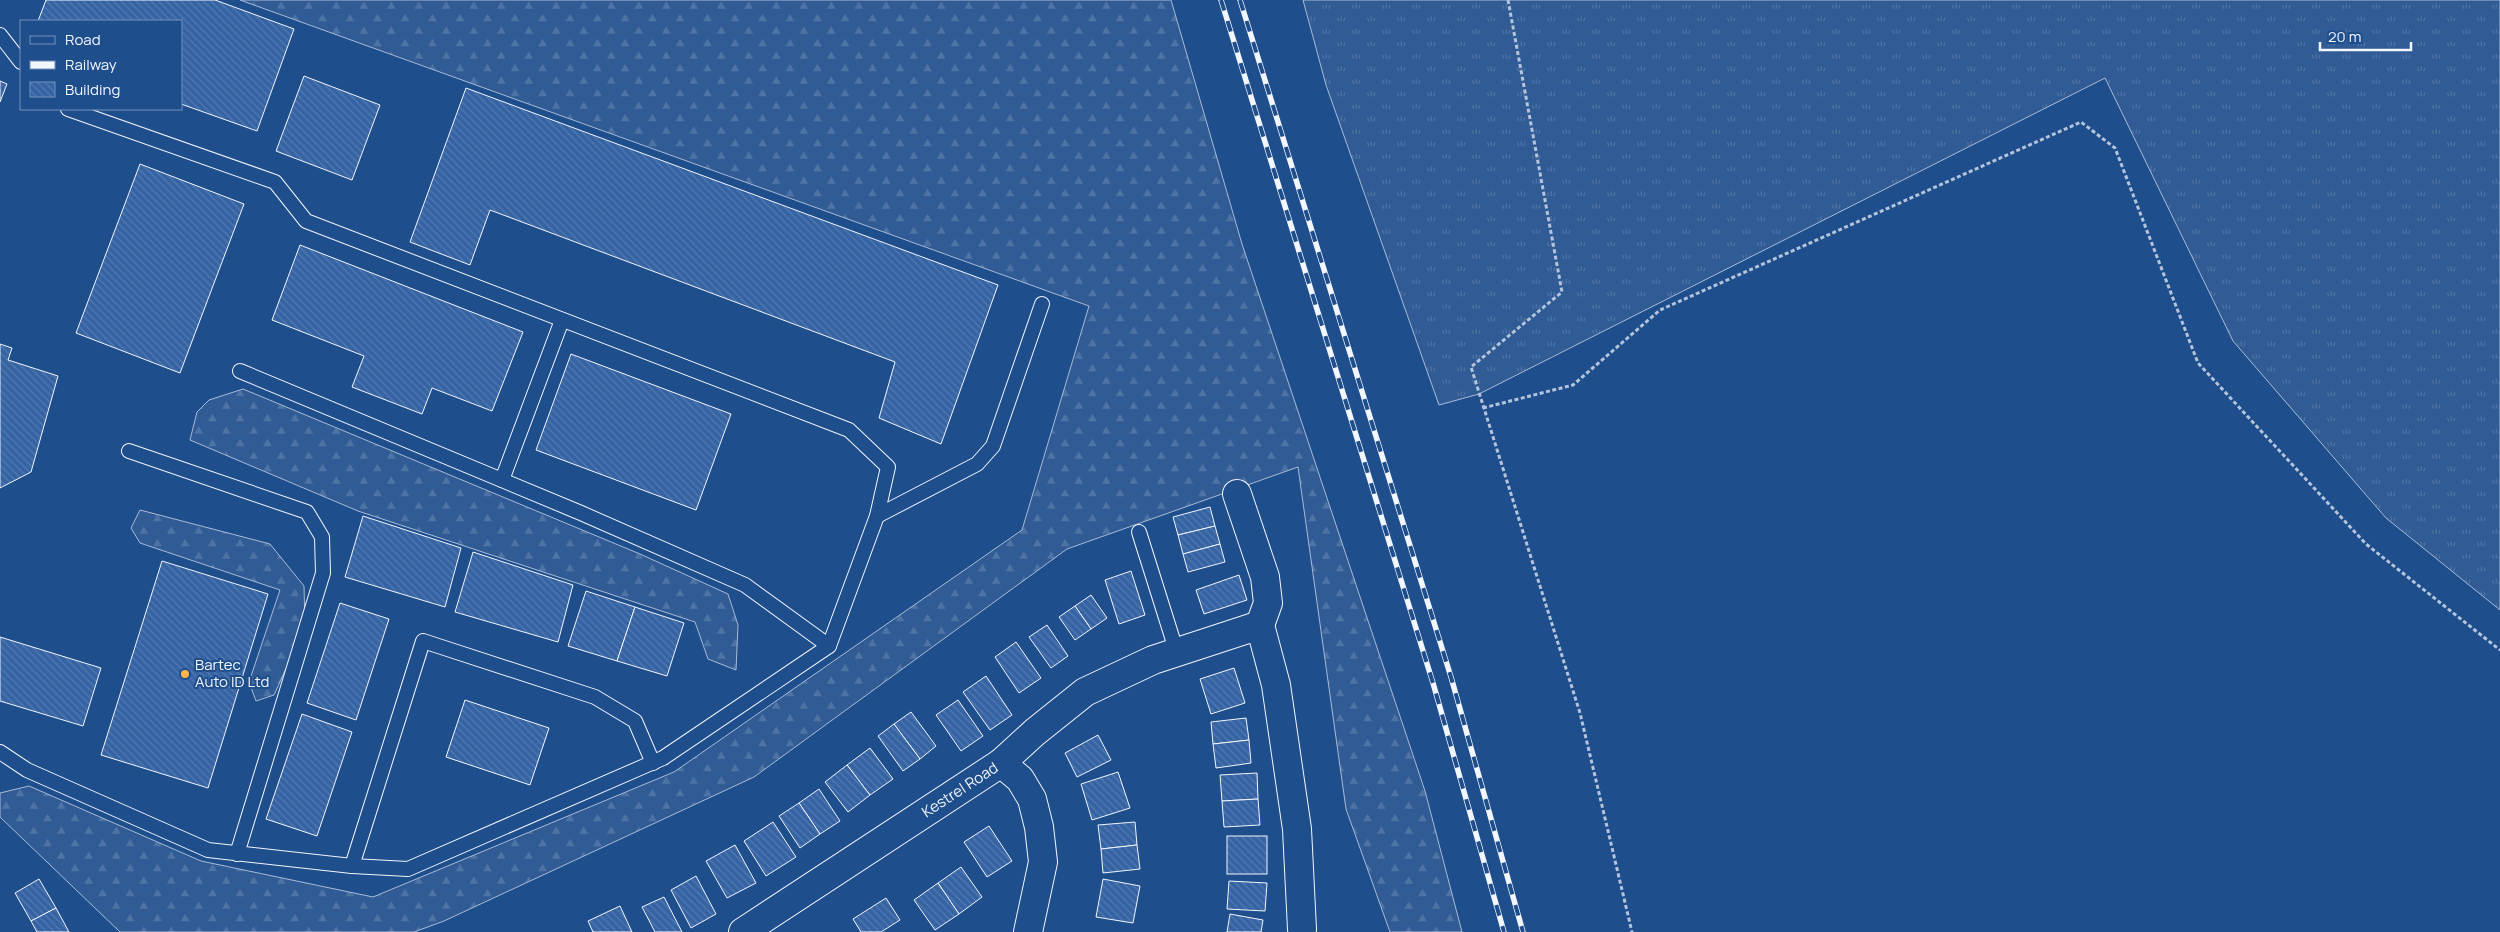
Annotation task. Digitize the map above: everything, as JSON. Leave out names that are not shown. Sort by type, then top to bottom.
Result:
[{"type":"street","points":[[1237,494],[1265,577],[1268,603],[1260,625],[1276,685],[1297,829],[1302,930]]},
{"type":"street","name":"Kestrel Road","points":[[743,932],[1001,764],[1035,732],[1085,692],[1153,660],[1260,625]]},
{"type":"street","points":[[1001,764],[1020,779],[1032,799],[1039,827],[1043,862],[1028,932]]},
{"type":"lane","points":[[0,35],[20,61]]},
{"type":"lane","points":[[0,752],[27,770],[208,850],[352,866],[408,869],[663,758],[829,646],[877,516],[888,467],[849,430],[306,221],[275,182],[71,110]]},
{"type":"lane","points":[[877,516],[977,464],[993,446],[1042,304]]},
{"type":"lane","points":[[502,480],[562,320]]},
{"type":"lane","points":[[240,371],[502,480],[745,585],[829,646]]},
{"type":"lane","points":[[129,451],[307,512],[322,537],[323,573],[238,854]]},
{"type":"lane","points":[[1139,532],[1177,652]]},
{"type":"lane","points":[[352,866],[423,642],[595,697],[635,721],[653,763]]},
{"type":"path","points":[[1508,0],[1562,292],[1471,367],[1580,713],[1632,932]]},
{"type":"path","points":[[1483,408],[1573,385],[1660,310],[2081,122],[2115,148],[2198,363],[2366,544],[2500,650]]},
{"type":"green space","points":[[240,0],[1171,0],[1242,244],[1425,791],[1462,932],[1390,932],[1346,809],[1298,467],[1067,549],[754,777],[444,921],[414,932],[120,932],[0,817],[0,793],[29,786],[201,861],[373,897],[674,772],[1022,530],[1089,306]]},
{"type":"green space","points":[[1303,0],[2500,0],[2500,610],[2386,518],[2233,341],[2105,78],[1479,394],[1439,405],[1326,85]]},
{"type":"green space","points":[[243,389],[640,554],[728,594],[738,625],[736,670],[708,659],[695,622],[358,511],[190,440],[197,412],[209,400]]},
{"type":"green space","points":[[140,510],[270,544],[304,586],[305,627],[274,695],[256,701],[249,682],[280,590],[140,543],[131,528]]},
{"type":"building","points":[[46,0],[215,0],[294,29],[257,131],[182,104],[182,20],[38,20]]},
{"type":"building","points":[[304,76],[380,105],[352,180],[276,151]]},
{"type":"building","points":[[0,81],[7,84],[0,102]]},
{"type":"building","points":[[466,88],[998,285],[941,444],[879,418],[895,362],[490,210],[470,265],[410,242]]},
{"type":"building","points":[[140,164],[244,204],[180,373],[76,333]]},
{"type":"building","points":[[300,245],[523,332],[492,411],[432,388],[422,414],[352,387],[364,356],[272,320]]},
{"type":"building","points":[[0,344],[12,348],[8,360],[58,376],[31,472],[0,488]]},
{"type":"building","points":[[571,354],[731,414],[696,510],[536,450]]},
{"type":"building","points":[[1210,507],[1215,526],[1178,535],[1173,517]]},
{"type":"building","points":[[363,516],[461,548],[445,607],[345,577]]},
{"type":"building","points":[[1215,526],[1220,544],[1183,554],[1178,535]]},
{"type":"building","points":[[1220,544],[1225,562],[1188,572],[1183,554]]},
{"type":"building","points":[[473,552],[573,585],[558,642],[455,612]]},
{"type":"building","name":"Bartec Auto ID Ltd","points":[[162,561],[268,594],[208,788],[101,755]]},
{"type":"building","points":[[1131,571],[1145,615],[1119,624],[1105,580]]},
{"type":"building","points":[[1239,575],[1247,600],[1204,614],[1196,590]]},
{"type":"building","points":[[586,591],[635,607],[617,661],[568,646]]},
{"type":"building","points":[[1091,595],[1107,618],[1091,629],[1075,606]]},
{"type":"building","points":[[340,603],[389,619],[356,720],[307,703]]},
{"type":"building","points":[[1075,606],[1091,629],[1075,640],[1059,617]]},
{"type":"building","points":[[635,607],[684,623],[667,676],[617,661]]},
{"type":"building","points":[[1047,625],[1068,656],[1051,668],[1029,637]]},
{"type":"building","points":[[0,637],[101,668],[83,726],[0,701]]},
{"type":"building","points":[[1016,642],[1041,678],[1019,693],[995,657]]},
{"type":"building","points":[[1234,668],[1245,703],[1211,714],[1200,679]]},
{"type":"building","points":[[986,676],[1012,715],[990,730],[963,692]]},
{"type":"building","points":[[465,700],[549,728],[530,785],[446,757]]},
{"type":"building","points":[[958,700],[983,736],[961,751],[936,715]]},
{"type":"building","points":[[911,712],[936,746],[920,759],[894,724]]},
{"type":"building","points":[[302,714],[352,732],[317,836],[266,819]]},
{"type":"building","points":[[1246,718],[1249,740],[1213,744],[1211,722]]},
{"type":"building","points":[[894,724],[920,759],[903,771],[878,736]]},
{"type":"building","points":[[1098,735],[1111,760],[1077,777],[1065,753]]},
{"type":"building","points":[[1249,740],[1251,763],[1216,768],[1213,744]]},
{"type":"building","points":[[870,748],[893,779],[870,795],[847,765]]},
{"type":"building","points":[[847,765],[870,795],[848,812],[825,782]]},
{"type":"building","points":[[1118,772],[1130,808],[1092,820],[1081,784]]},
{"type":"building","points":[[1257,773],[1258,799],[1222,801],[1220,775]]},
{"type":"building","points":[[819,789],[840,821],[820,834],[799,803]]},
{"type":"building","points":[[1258,799],[1260,825],[1224,827],[1222,801]]},
{"type":"building","points":[[799,803],[820,834],[800,848],[779,816]]},
{"type":"building","points":[[773,822],[796,857],[766,876],[744,841]]},
{"type":"building","points":[[1135,822],[1137,845],[1101,849],[1098,825]]},
{"type":"building","points":[[989,826],[1012,861],[987,877],[964,842]]},
{"type":"building","points":[[1227,836],[1267,836],[1267,874],[1227,874]]},
{"type":"building","points":[[735,845],[756,883],[727,898],[706,861]]},
{"type":"building","points":[[1137,845],[1140,869],[1103,873],[1101,849]]},
{"type":"building","points":[[961,867],[982,897],[959,914],[938,883]]},
{"type":"building","points":[[696,876],[716,914],[691,928],[671,890]]},
{"type":"building","points":[[39,879],[56,908],[31,921],[15,893]]},
{"type":"building","points":[[1103,879],[1140,886],[1133,923],[1096,917]]},
{"type":"building","points":[[1229,881],[1267,883],[1265,911],[1227,909]]},
{"type":"building","points":[[938,883],[959,914],[935,930],[914,900]]},
{"type":"building","points":[[664,897],[682,932],[655,932],[642,907]]},
{"type":"building","points":[[886,898],[900,920],[881,932],[861,932],[853,919]]},
{"type":"building","points":[[620,906],[632,932],[593,932],[588,921]]},
{"type":"building","points":[[56,908],[69,932],[37,932],[31,921]]},
{"type":"building","points":[[1230,914],[1263,920],[1261,932],[1227,932]]},
{"type":"railway","points":[[1221,0],[1433,683],[1504,932]]},
{"type":"railway","points":[[1240,0],[1451,677],[1523,932]]},
{"type":"place","name":"Bartec Auto ID Ltd","points":[[185,674]]}]
